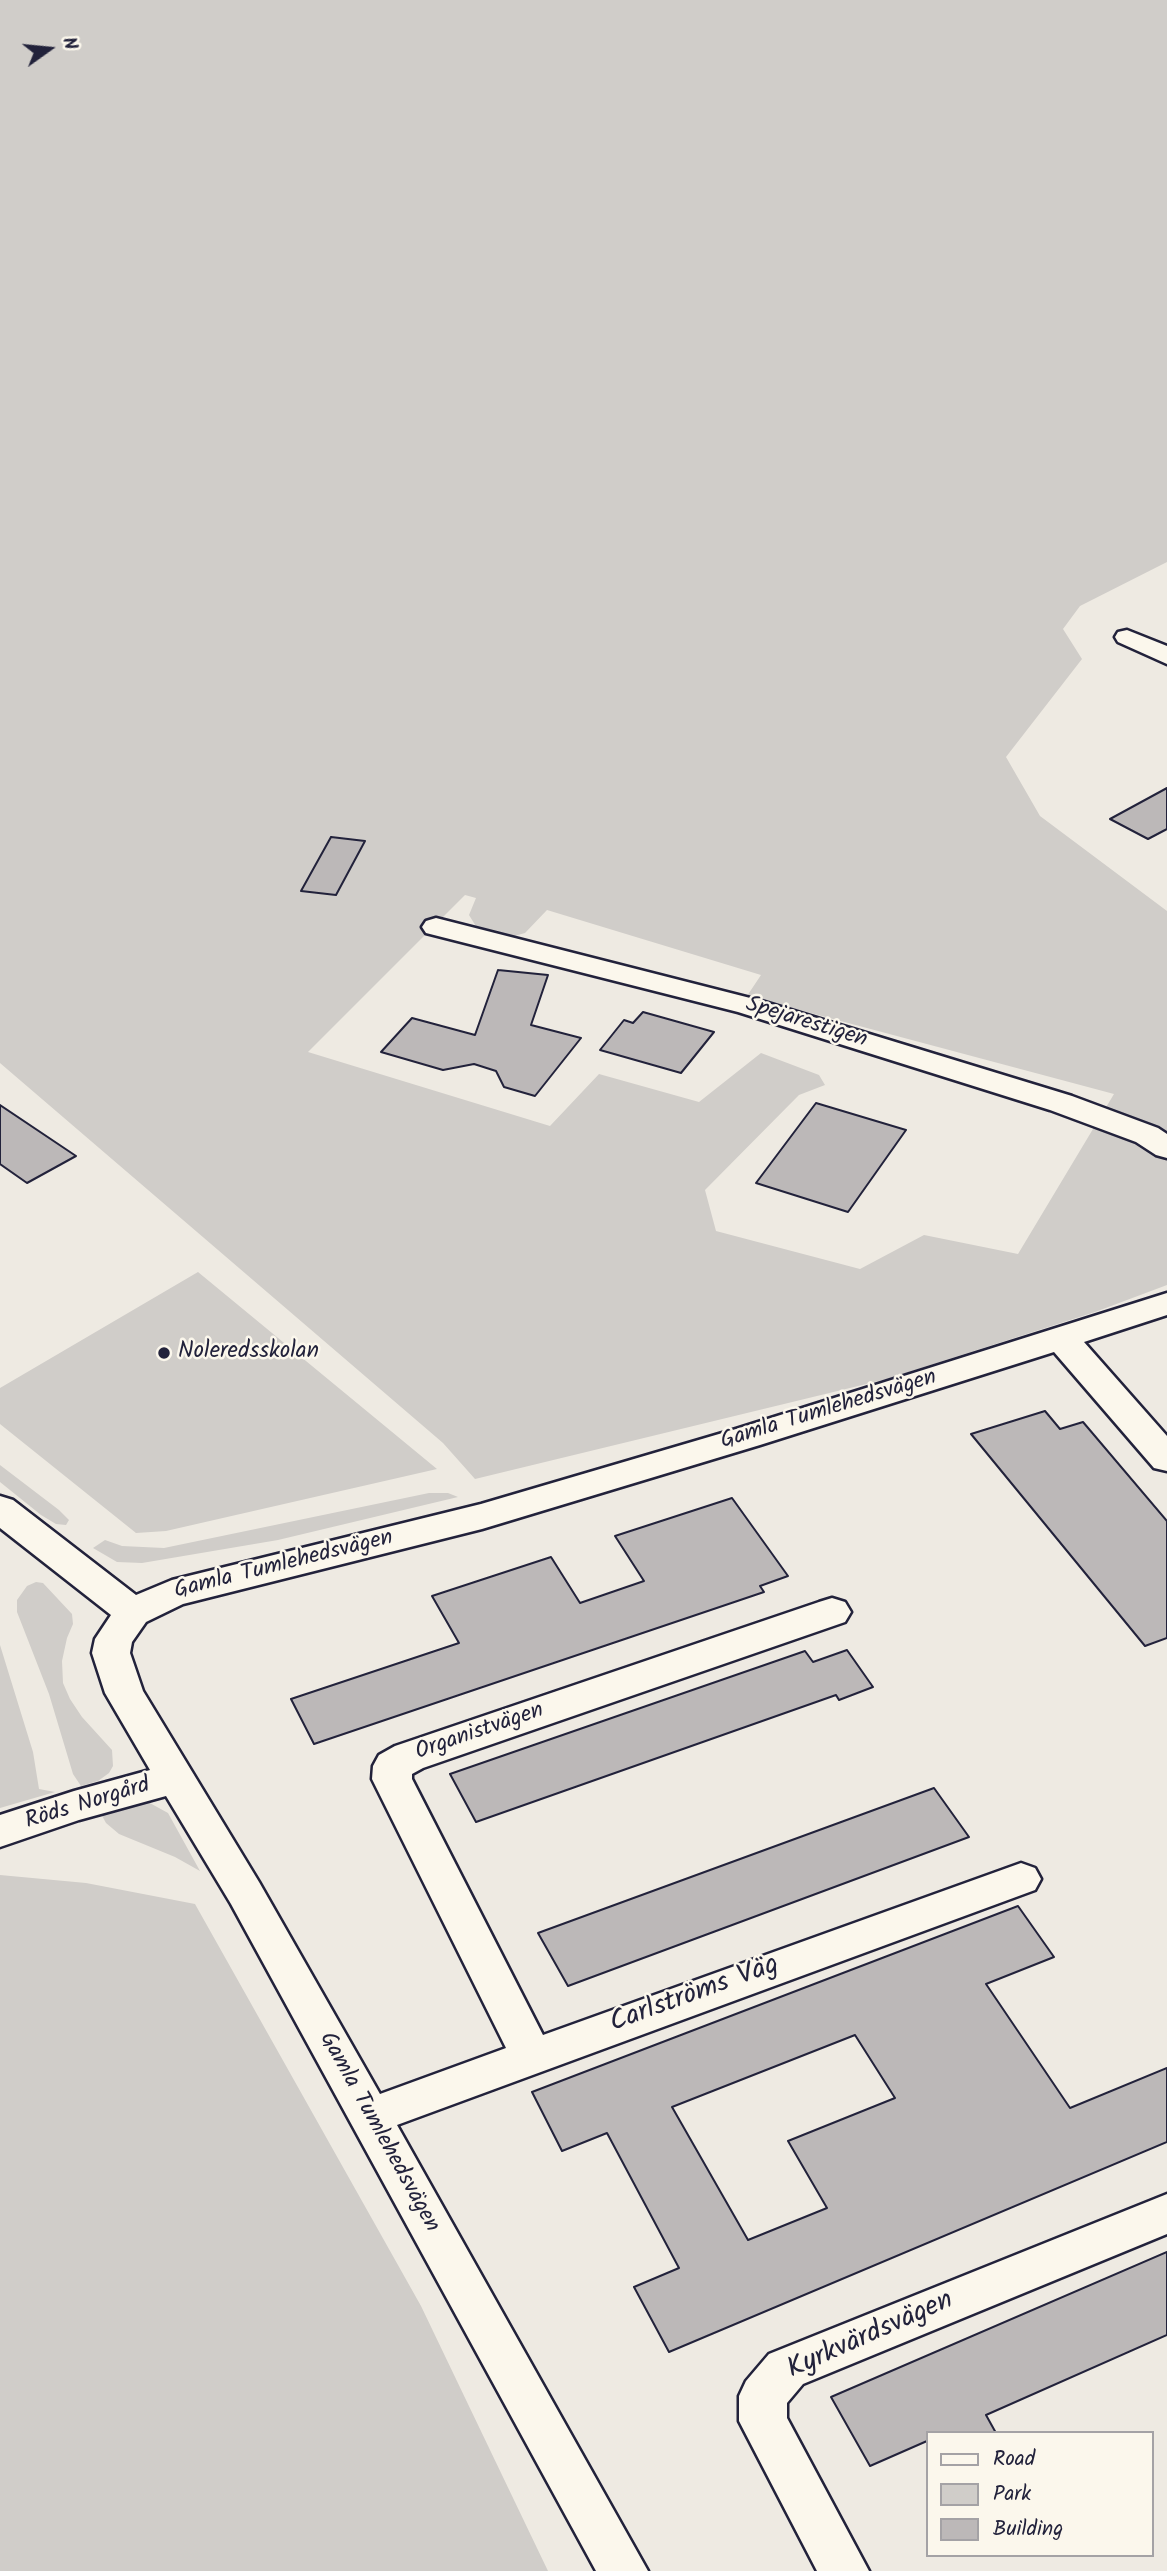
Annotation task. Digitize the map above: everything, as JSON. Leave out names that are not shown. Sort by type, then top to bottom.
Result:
[{"type":"street","points":[[1127,637],[1167,656]]},
{"type":"street","name":"Spejarestigen","points":[[436,927],[748,1006],[1061,1103],[1147,1135],[1167,1148]]},
{"type":"street","name":"Gamla Tumlehedsvägen","points":[[623,2571],[245,1893],[124,1693],[111,1653],[114,1639],[133,1612],[172,1593],[482,1516],[737,1440],[1167,1304]]},
{"type":"street","points":[[1061,1338],[1167,1459]]},
{"type":"street","points":[[0,1509],[133,1612]]},
{"type":"street","name":"Organistvägen","points":[[531,2055],[392,1779],[393,1766],[408,1757],[832,1612]]},
{"type":"street","name":"Röds Norgård","points":[[0,1831],[74,1805],[177,1778]]},
{"type":"street","name":"Carlströms Väg","points":[[370,2116],[531,2055],[1021,1879]]},
{"type":"street","name":"Kyrkvärdsvägen","points":[[844,2571],[763,2421],[763,2396],[786,2369],[1167,2214]]},
{"type":"green space","points":[[0,0],[1167,0],[1167,562],[1080,606],[1063,629],[1082,659],[1006,757],[1040,816],[1167,911],[1167,1285],[1095,1312],[887,1379],[475,1479],[443,1443],[0,1063]],"holes":[[[465,895],[476,898],[469,915],[477,928],[497,935],[511,937],[525,933],[547,910],[761,975],[747,996],[1114,1094],[1018,1254],[924,1235],[860,1269],[716,1231],[705,1190],[799,1095],[825,1085],[819,1075],[761,1053],[699,1102],[599,1074],[550,1126],[308,1052]]]},
{"type":"green space","points":[[198,1272],[437,1469],[166,1531],[136,1533],[0,1424],[0,1388]]},
{"type":"green space","points":[[0,1465],[59,1510],[69,1520],[66,1525],[56,1524],[41,1515],[0,1482]]},
{"type":"green space","points":[[429,1493],[448,1493],[458,1497],[278,1540],[142,1563],[117,1562],[93,1548],[105,1540],[122,1546],[164,1548]]},
{"type":"green space","points":[[36,1582],[43,1583],[72,1614],[73,1624],[62,1661],[63,1683],[82,1717],[112,1750],[113,1766],[109,1773],[98,1781],[81,1786],[73,1774],[49,1694],[17,1612],[17,1600],[27,1586]]},
{"type":"green space","points":[[0,1645],[33,1752],[39,1789],[55,1792],[0,1808]]},
{"type":"green space","points":[[137,1802],[148,1802],[168,1813],[200,1871],[175,1857],[119,1834],[106,1823],[100,1812]]},
{"type":"green space","points":[[0,1875],[86,1883],[195,1904],[421,2306],[548,2571],[0,2571]]},
{"type":"building","points":[[1167,788],[1167,829],[1148,839],[1110,819]]},
{"type":"building","points":[[331,837],[365,841],[336,895],[301,891]]},
{"type":"building","points":[[498,970],[548,975],[531,1025],[581,1038],[535,1096],[504,1087],[496,1071],[474,1064],[443,1070],[381,1052],[412,1018],[475,1035]]},
{"type":"building","points":[[643,1012],[714,1032],[681,1073],[600,1050],[624,1020],[633,1023]]},
{"type":"building","points":[[816,1103],[906,1130],[848,1212],[756,1183]]},
{"type":"building","points":[[0,1105],[76,1156],[27,1183],[0,1164]]},
{"type":"building","points":[[1045,1411],[1060,1429],[1083,1422],[1167,1521],[1167,1638],[1145,1646],[971,1434]]},
{"type":"building","points":[[732,1498],[788,1576],[760,1586],[764,1592],[314,1744],[291,1699],[459,1643],[432,1596],[551,1557],[580,1603],[644,1581],[615,1536]]},
{"type":"building","points":[[847,1650],[873,1687],[839,1700],[836,1695],[476,1822],[450,1774],[805,1651],[813,1662]]},
{"type":"building","points":[[934,1788],[969,1837],[568,1986],[538,1933]]},
{"type":"building","points":[[1018,1906],[1054,1957],[986,1984],[1070,2108],[1167,2068],[1167,2142],[669,2352],[634,2287],[679,2268],[607,2133],[562,2151],[532,2092]],"holes":[[[855,2035],[895,2098],[788,2141],[827,2208],[748,2240],[672,2107]]]},
{"type":"building","points":[[1167,2252],[1167,2335],[986,2415],[995,2431],[926,2431],[926,2441],[870,2466],[831,2397]]},
{"type":"place","name":"Noleredsskolan","points":[[164,1353]]}]
